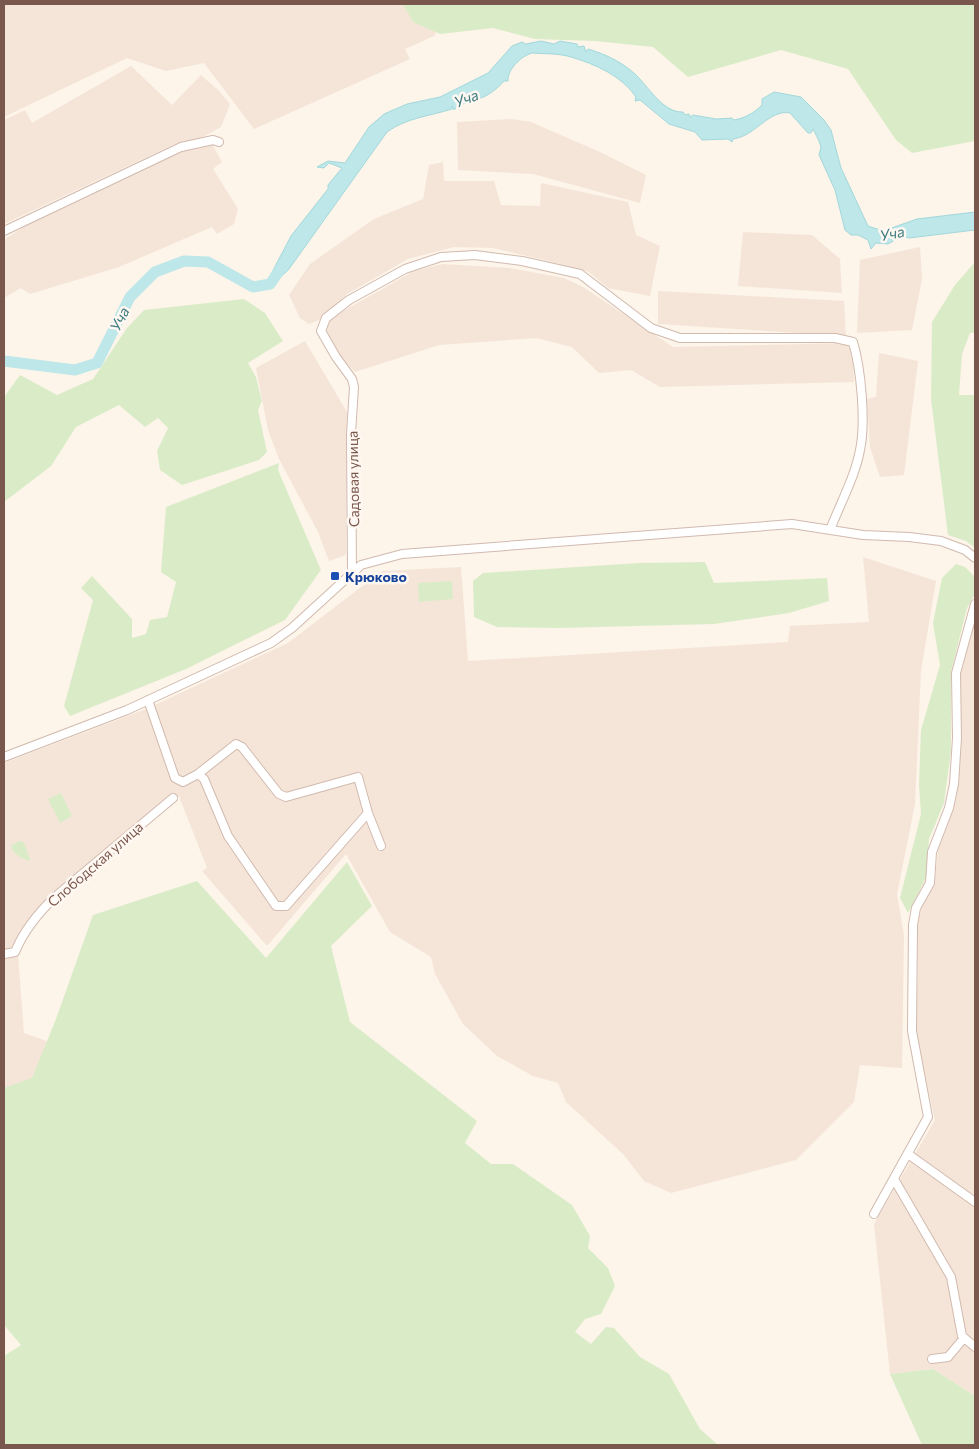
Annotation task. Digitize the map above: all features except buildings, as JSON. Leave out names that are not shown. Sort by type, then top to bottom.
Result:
[{"type":"street","points":[[4,231],[181,147],[213,140],[219,142]]},
{"type":"street","name":"Садовая улица","points":[[352,572],[351,434],[354,387],[352,379],[336,358],[321,331],[326,318],[349,300],[406,268],[441,257],[475,255],[522,261],[580,274],[651,328],[680,338],[835,338],[853,342],[859,361],[862,434],[860,451],[830,530]]},
{"type":"street","points":[[4,757],[148,700],[271,643],[292,628],[361,565],[402,554],[792,524],[830,530],[941,541],[965,550],[975,558]]},
{"type":"street","points":[[874,1214],[928,1117],[912,1031],[912,925],[916,908],[930,883],[932,852],[949,808],[954,784],[957,738],[956,673],[959,655],[975,604]]},
{"type":"street","points":[[148,700],[176,778],[184,782],[198,774],[236,744],[242,747],[279,794],[286,797],[358,777],[368,813],[381,846]]},
{"type":"street","points":[[198,774],[204,779],[228,836],[276,906],[286,906],[368,813]]},
{"type":"street","name":"Слободская улица","points":[[4,954],[15,952],[20,940],[39,913],[56,896],[172,798]]},
{"type":"street","points":[[908,1154],[975,1202]]},
{"type":"street","points":[[894,1179],[951,1277],[962,1336],[975,1347]]},
{"type":"street","points":[[932,1359],[948,1357],[964,1338]]},
{"type":"shaded area","points":[[4,4],[453,4],[434,36],[405,49],[410,59],[254,129],[204,63],[166,71],[127,58],[4,117]]},
{"type":"shaded area","points":[[131,66],[172,105],[201,75],[230,104],[221,127],[201,138],[177,143],[4,224],[4,120],[25,110],[32,123]]},
{"type":"shaded area","points":[[512,119],[531,122],[600,152],[646,175],[640,203],[533,174],[458,170],[457,122]]},
{"type":"shaded area","points":[[212,144],[222,162],[213,169],[238,209],[234,224],[217,234],[212,227],[119,267],[30,294],[21,288],[4,298],[4,240],[23,227],[186,148]]},
{"type":"shaded area","points":[[443,162],[444,181],[494,181],[501,205],[540,206],[541,183],[628,202],[636,235],[660,246],[650,296],[608,288],[589,272],[544,260],[493,248],[454,247],[408,259],[347,294],[319,320],[309,324],[300,318],[289,295],[310,264],[374,219],[423,199],[429,165]]},
{"type":"shaded area","points":[[743,232],[812,235],[840,259],[842,293],[738,286]]},
{"type":"shaded area","points":[[920,247],[922,279],[912,330],[857,333],[860,260]]},
{"type":"shaded area","points":[[443,264],[510,268],[564,278],[583,287],[673,347],[848,343],[853,351],[854,382],[660,387],[631,370],[599,373],[572,347],[536,338],[439,345],[355,372],[338,354],[326,331],[329,319],[414,271]]},
{"type":"shaded area","points":[[658,291],[844,301],[846,336],[658,324]]},
{"type":"shaded area","points":[[305,341],[347,412],[346,555],[329,561],[318,532],[279,459],[268,430],[256,368]]},
{"type":"shaded area","points":[[879,353],[918,361],[904,475],[880,477],[870,447],[867,399],[876,397]]},
{"type":"shaded area","points":[[863,557],[936,581],[921,671],[915,804],[897,894],[904,936],[902,1068],[860,1065],[854,1102],[796,1160],[671,1193],[644,1181],[623,1154],[566,1102],[558,1083],[533,1076],[497,1056],[463,1024],[435,974],[431,957],[390,932],[346,854],[267,946],[202,871],[207,868],[179,796],[84,873],[41,914],[22,940],[18,955],[24,1033],[55,1044],[46,1078],[4,1101],[4,763],[146,709],[288,643],[382,571],[461,567],[468,661],[788,642],[790,626],[869,622]]},
{"type":"shaded area","points":[[975,619],[975,1396],[933,1369],[890,1374],[874,1224],[935,1120],[915,1031],[918,974],[916,927],[925,897],[935,880],[939,841],[955,803],[960,742],[960,669]]},
{"type":"green space","points":[[403,4],[975,4],[975,141],[912,153],[896,140],[848,69],[781,50],[688,77],[653,47],[595,41],[535,39],[493,28],[440,34],[413,22]]},
{"type":"green space","points":[[975,262],[975,333],[970,333],[962,354],[959,395],[975,395],[975,548],[966,541],[948,535],[931,399],[932,322],[955,285]]},
{"type":"green space","points":[[244,299],[265,313],[283,341],[248,363],[256,377],[262,401],[258,410],[267,452],[259,460],[182,485],[160,470],[157,451],[168,428],[158,418],[145,427],[119,405],[76,427],[51,466],[4,502],[4,397],[20,375],[57,395],[93,379],[127,328],[144,310]]},
{"type":"green space","points":[[279,463],[278,470],[321,570],[285,620],[186,669],[70,716],[64,706],[93,600],[81,588],[92,576],[132,619],[132,638],[146,634],[150,620],[167,617],[176,582],[161,572],[166,507]]},
{"type":"green space","points":[[705,562],[714,583],[827,578],[829,601],[789,613],[714,624],[559,628],[497,627],[474,617],[473,581],[483,573],[639,563]]},
{"type":"green space","points":[[956,564],[965,567],[975,577],[975,594],[967,608],[951,672],[951,751],[944,803],[929,839],[927,876],[908,913],[900,898],[921,814],[919,785],[921,730],[940,665],[933,623],[942,578]]},
{"type":"green space","points":[[452,581],[453,599],[419,602],[418,583]]},
{"type":"green space","points":[[61,793],[72,816],[60,823],[48,799]]},
{"type":"green space","points":[[20,841],[24,842],[29,861],[13,851],[11,845]]},
{"type":"green space","points":[[347,862],[372,906],[331,946],[350,1022],[477,1121],[465,1143],[491,1164],[513,1164],[572,1205],[590,1236],[588,1248],[608,1268],[615,1286],[601,1314],[585,1319],[575,1332],[591,1344],[606,1327],[614,1328],[640,1357],[669,1374],[700,1429],[718,1445],[4,1445],[4,1356],[21,1345],[4,1325],[4,1088],[32,1078],[56,1019],[93,915],[197,881],[266,958]]},
{"type":"green space","points":[[933,1369],[975,1396],[975,1445],[922,1445],[890,1374]]},
{"type":"water","points":[[541,41],[554,44],[560,41],[577,44],[578,47],[584,46],[586,52],[588,49],[607,56],[635,74],[662,104],[676,111],[683,112],[685,115],[689,114],[690,117],[693,115],[716,119],[732,118],[734,120],[753,113],[762,105],[762,99],[774,92],[801,97],[824,120],[831,130],[841,168],[868,226],[883,231],[917,219],[975,212],[975,230],[909,238],[902,236],[888,244],[876,243],[871,249],[868,240],[858,235],[851,235],[845,230],[835,190],[819,155],[821,147],[819,141],[813,129],[811,133],[808,133],[790,113],[775,115],[749,133],[733,139],[732,142],[728,139],[702,140],[695,132],[669,124],[640,100],[635,101],[636,97],[623,83],[598,67],[566,56],[532,53],[523,57],[512,68],[508,81],[504,81],[486,96],[462,104],[454,110],[452,106],[452,109],[410,120],[387,132],[289,269],[274,284],[269,278],[291,236],[342,168],[329,163],[324,168],[317,167],[328,161],[345,163],[369,127],[384,114],[407,104],[440,97],[488,73],[512,46],[522,42],[526,44]]},
{"type":"waterway","name":"Уча","points":[[4,361],[75,370],[97,363],[130,297],[155,272],[184,261],[208,262],[253,287],[270,284],[280,270]]},
{"type":"place","name":"Крюково","points":[[335,576]]}]
